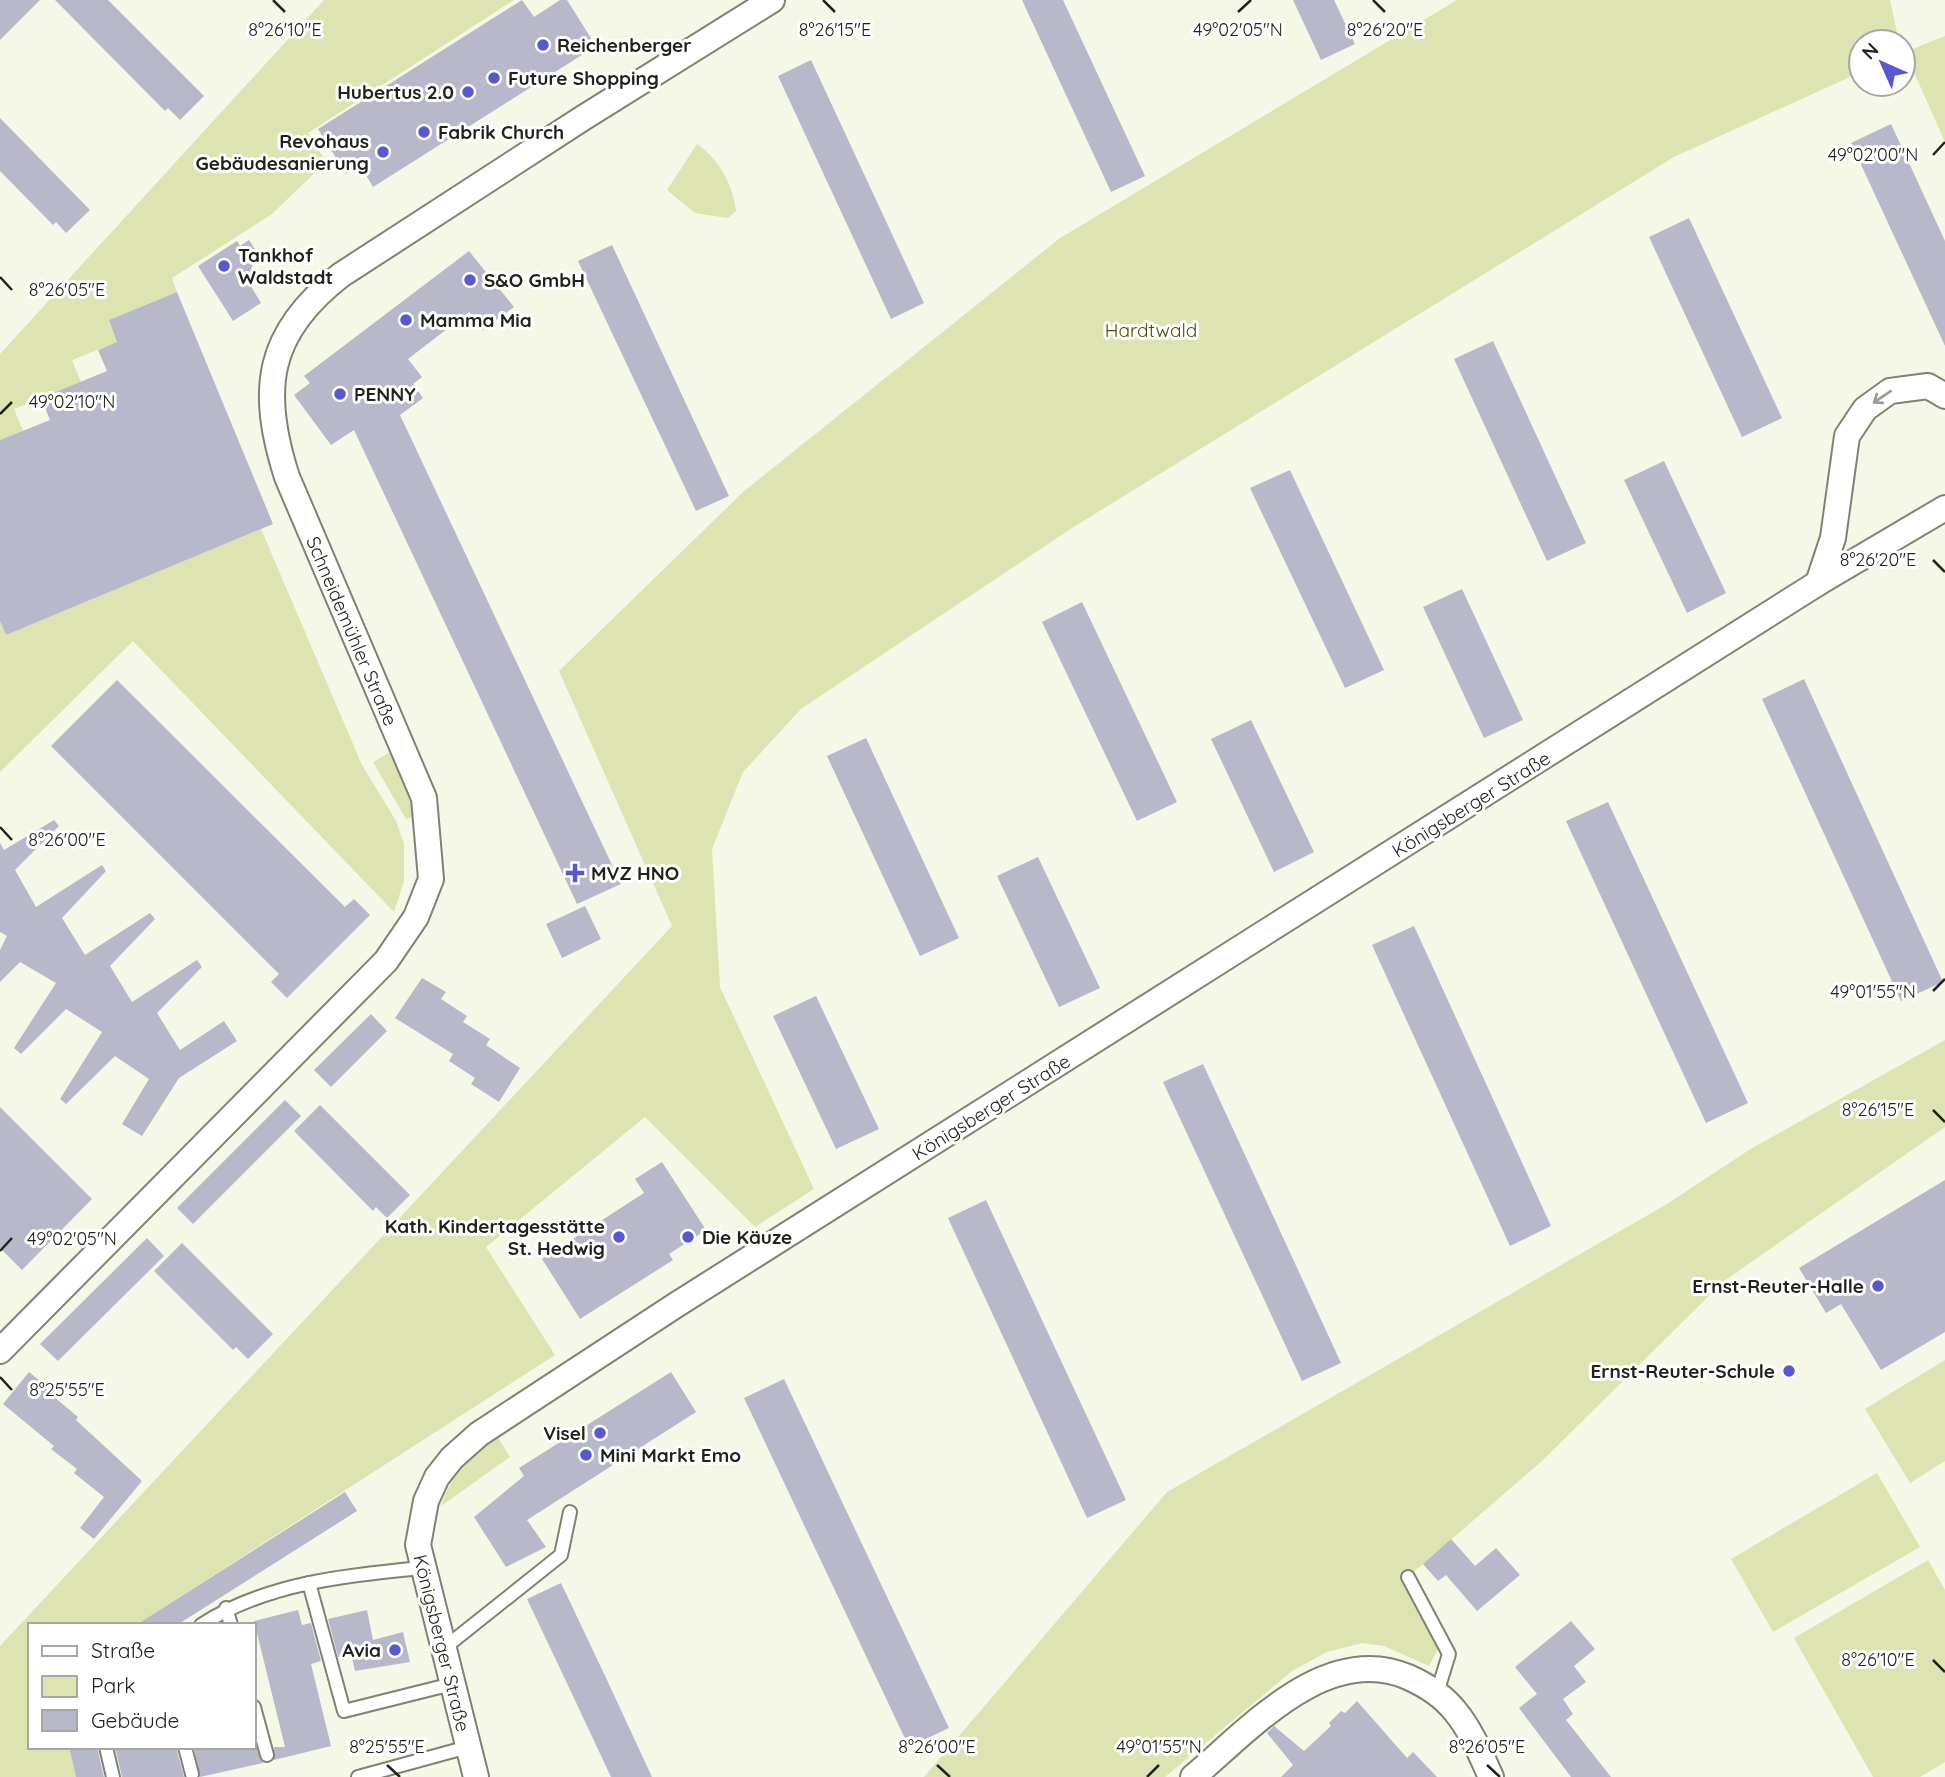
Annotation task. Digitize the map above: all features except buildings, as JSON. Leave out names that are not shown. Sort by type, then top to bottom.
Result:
[{"type":"street","name":"Schneidemühler Straße","points":[[0,1351],[386,961],[416,917],[431,879],[424,798],[292,489],[273,435],[273,378],[288,333],[316,295],[341,275],[583,118],[772,0]]},
{"type":"street","points":[[1818,583],[1833,538],[1847,436],[1865,409],[1890,391],[1928,386],[1945,396]]},
{"type":"street","name":"Königsberger Straße","points":[[476,1777],[418,1545],[426,1501],[452,1458],[479,1434],[676,1305],[1818,583],[1945,508]]},
{"type":"street","points":[[1193,1777],[1298,1691],[1328,1677],[1357,1669],[1392,1670],[1437,1693],[1455,1712],[1491,1777]]},
{"type":"lane","points":[[443,1649],[561,1555],[570,1512]]},
{"type":"lane","points":[[204,1623],[226,1608],[309,1583],[422,1568]]},
{"type":"lane","points":[[1408,1577],[1449,1654],[1437,1693]]},
{"type":"lane","points":[[309,1583],[344,1711],[452,1684]]},
{"type":"lane","points":[[226,1608],[230,1623]]},
{"type":"lane","points":[[256,1714],[267,1755]]},
{"type":"lane","points":[[358,1777],[468,1747]]},
{"type":"lane","points":[[106,1749],[113,1777]]},
{"type":"lane","points":[[186,1749],[192,1774]]},
{"type":"green space","points":[[324,0],[514,0],[308,133],[326,162],[272,214],[172,278],[177,292],[109,320],[117,342],[72,360],[81,382],[14,409],[23,431],[0,440],[0,354]]},
{"type":"green space","name":"Hardtwald","points":[[1457,0],[1890,0],[1896,28],[1847,28],[1847,78],[1674,157],[1072,528],[801,709],[743,772],[712,849],[720,987],[814,1189],[755,1227],[645,1117],[486,1247],[555,1355],[139,1623],[28,1623],[28,1749],[69,1749],[76,1777],[0,1777],[0,1646],[672,926],[559,671],[743,492],[1060,238]]},
{"type":"green space","points":[[1945,36],[1945,142],[1917,79],[1917,47]]},
{"type":"green space","points":[[697,144],[712,157],[728,182],[736,211],[728,218],[695,213],[667,190]]},
{"type":"green space","points":[[261,529],[362,765],[396,821],[404,844],[404,881],[394,912],[133,641],[0,772],[0,621],[6,635]]},
{"type":"green space","points":[[397,748],[414,816],[406,819],[373,762]]},
{"type":"green space","points":[[1945,1040],[1945,1127],[1724,1281],[1542,1461],[1402,1582],[1438,1649],[1429,1666],[1384,1646],[1362,1643],[1327,1652],[1292,1671],[1165,1777],[924,1777],[1167,1492],[1667,1204],[1749,1150]]},
{"type":"green space","points":[[1945,1360],[1945,1461],[1910,1483],[1865,1409]]},
{"type":"green space","points":[[497,1436],[510,1457],[441,1506],[450,1485],[463,1466]]},
{"type":"green space","points":[[1877,1473],[1920,1547],[1773,1632],[1731,1559]]},
{"type":"green space","points":[[1928,1560],[1945,1590],[1945,1762],[1920,1777],[1873,1777],[1794,1638]]},
{"type":"place","name":"Reichenberger","points":[[543,45]]},
{"type":"place","name":"Future Shopping","points":[[494,78]]},
{"type":"place","name":"Hubertus 2.0","points":[[468,92]]},
{"type":"place","name":"Fabrik Church","points":[[424,132]]},
{"type":"place","name":"Revohaus Gebäudesanierung","points":[[383,152]]},
{"type":"place","name":"Tankhof Waldstadt","points":[[224,266]]},
{"type":"place","name":"S&O GmbH","points":[[470,280]]},
{"type":"place","name":"Mamma Mia","points":[[406,320]]},
{"type":"place","name":"PENNY","points":[[340,394]]},
{"type":"place","name":"MVZ HNO","points":[[575,873]]},
{"type":"place","name":"Kath. Kindertagesstätte St. Hedwig","points":[[619,1237]]},
{"type":"place","name":"Die Käuze","points":[[688,1237]]},
{"type":"place","name":"Ernst-Reuter-Halle","points":[[1878,1286]]},
{"type":"place","name":"Ernst-Reuter-Schule","points":[[1789,1371]]},
{"type":"place","name":"Visel","points":[[600,1433]]},
{"type":"place","name":"Mini Markt Emo","points":[[586,1455]]},
{"type":"place","name":"Avia","points":[[395,1650]]}]
